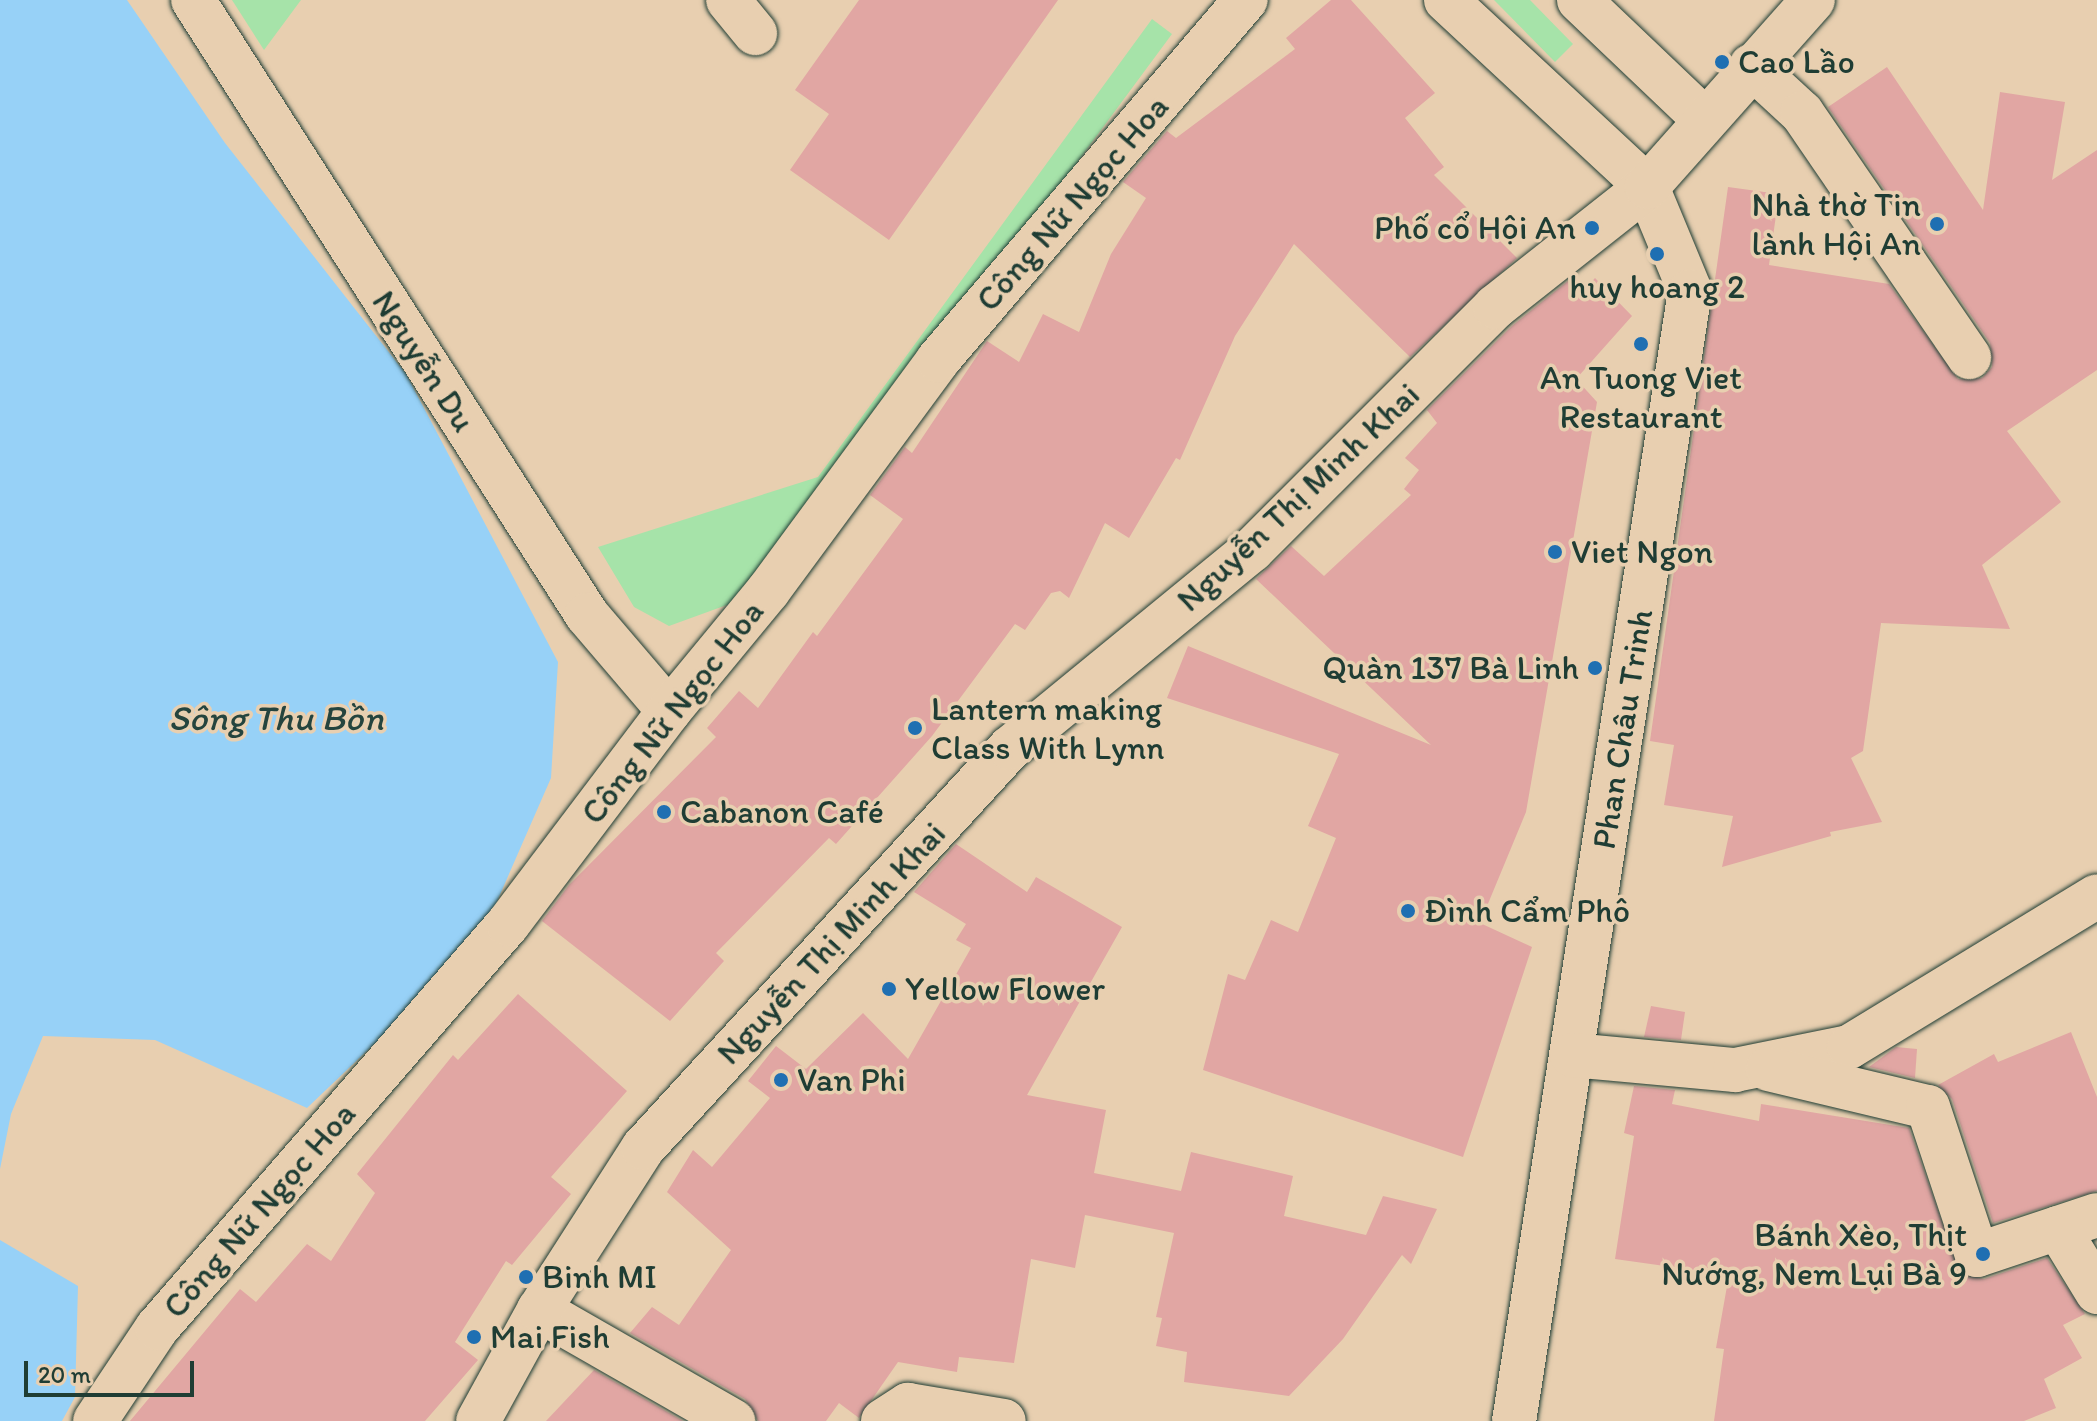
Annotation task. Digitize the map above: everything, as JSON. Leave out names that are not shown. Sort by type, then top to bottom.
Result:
[{"type":"street","name":"Nguyễn Du","points":[[193,0],[587,615],[669,711]]},
{"type":"street","name":"Công Nữ Ngọc Hoa","points":[[95,1421],[157,1328],[508,924],[669,711],[768,591],[938,360],[1246,0]]},
{"type":"street","points":[[1446,0],[1647,187]]},
{"type":"street","points":[[1579,0],[1704,119]]},
{"type":"street","name":"Nguyễn Thị Minh Khai","points":[[478,1421],[539,1310],[643,1148],[1010,748],[1252,550],[1495,307],[1647,187],[1751,66],[1813,0]]},
{"type":"street","points":[[1751,66],[1802,113],[1969,357]]},
{"type":"street","name":"Phan Châu Trinh","points":[[1514,1421],[1690,291],[1647,187]]},
{"type":"street","points":[[1572,1055],[1735,1070],[1849,1047],[2097,896]]},
{"type":"street","points":[[1754,1066],[1928,1107],[1977,1255],[2077,1222],[2097,1292]]},
{"type":"street","points":[[539,1310],[733,1421]]},
{"type":"street","points":[[883,1421],[908,1405],[1004,1421]]},
{"type":"green space","points":[[232,0],[301,0],[264,50]]},
{"type":"green space","points":[[1494,0],[1530,0],[1573,44],[1555,62]]},
{"type":"green space","points":[[1152,19],[1172,34],[798,540],[746,598],[669,626],[634,607],[598,547],[818,477]]},
{"type":"water","name":"Sông Thu Bồn","points":[[0,0],[127,0],[225,143],[406,374],[558,662],[551,778],[478,945],[307,1108],[155,1040],[43,1036],[11,1114],[0,1169]]},
{"type":"water","points":[[0,1240],[78,1286],[75,1397],[62,1421],[0,1421]]},
{"type":"building","points":[[859,0],[1058,0],[889,240],[790,170],[829,114],[795,90]]},
{"type":"building","points":[[1331,0],[1351,0],[1435,93],[1405,118],[1444,167],[1434,175],[1517,258],[1410,357],[1294,244],[1235,336],[1180,460],[1176,458],[1129,538],[1105,523],[1069,598],[1060,591],[1051,593],[1025,630],[1015,624],[932,736],[836,844],[829,838],[716,953],[724,961],[670,1021],[542,921],[569,885],[716,737],[707,728],[739,691],[758,708],[813,632],[817,636],[903,519],[870,495],[905,447],[912,453],[987,341],[1019,362],[1043,314],[1079,332],[1111,254],[1146,198],[1123,182],[1167,131],[1176,138],[1295,49],[1286,38]]},
{"type":"building","points":[[1887,67],[1983,210],[2000,92],[2065,102],[2052,180],[2097,150],[2097,370],[2007,431],[2061,502],[1982,565],[2010,629],[1881,623],[1863,751],[1851,758],[1882,822],[1830,832],[1831,836],[1722,867],[1733,816],[1664,805],[1674,745],[1650,741],[1728,187],[1779,194],[1769,265],[1889,284],[1958,379],[1982,378],[1992,367],[1990,343],[1828,107]]},
{"type":"building","points":[[1573,277],[1584,290],[1595,278],[1632,316],[1576,379],[1597,402],[1526,812],[1480,923],[1532,947],[1463,1157],[1203,1070],[1228,974],[1245,980],[1271,920],[1298,932],[1336,838],[1308,826],[1339,754],[1167,698],[1188,646],[1431,745],[1256,579],[1291,546],[1324,576],[1411,495],[1404,489],[1419,470],[1405,458],[1437,423],[1427,410],[1512,326]]},
{"type":"building","points":[[956,844],[1027,892],[1036,877],[1122,927],[1027,1095],[1106,1110],[1094,1173],[1181,1191],[1191,1152],[1293,1176],[1284,1216],[1366,1235],[1383,1196],[1437,1209],[1411,1264],[1402,1255],[1343,1339],[1289,1396],[1184,1382],[1187,1352],[1156,1346],[1162,1318],[1156,1317],[1174,1233],[1085,1215],[1075,1268],[1031,1259],[1014,1363],[959,1357],[957,1372],[898,1362],[859,1418],[839,1403],[826,1421],[758,1421],[745,1399],[630,1333],[652,1307],[679,1325],[731,1250],[667,1192],[693,1150],[712,1167],[770,1098],[748,1081],[776,1046],[806,1069],[863,1013],[908,1059],[971,948],[956,940],[966,924],[914,892]]},
{"type":"building","points":[[518,994],[627,1091],[551,1177],[571,1194],[512,1265],[506,1261],[455,1342],[478,1360],[425,1421],[130,1421],[240,1289],[256,1302],[307,1244],[331,1261],[375,1193],[357,1174],[453,1055],[458,1060]]},
{"type":"building","points":[[1651,1006],[1685,1012],[1681,1040],[1644,1037]]},
{"type":"building","points":[[2071,1032],[2097,1097],[2097,1191],[1993,1223],[1952,1099],[1938,1085],[1994,1054],[1998,1062]]},
{"type":"building","points":[[1896,1047],[1917,1049],[1915,1078],[1869,1067]]},
{"type":"building","points":[[1634,1086],[1675,1090],[1672,1104],[1759,1121],[1761,1104],[1909,1128],[1960,1273],[1984,1279],[2047,1258],[2085,1314],[2063,1325],[2082,1358],[2044,1379],[2056,1408],[2024,1421],[1714,1421],[1724,1349],[1716,1348],[1729,1275],[1615,1259],[1634,1136],[1624,1133]]},
{"type":"building","points":[[594,1370],[683,1421],[546,1421]]},
{"type":"place","name":"Cao Lầo","points":[[1722,62]]},
{"type":"place","name":"Nhà thờ Tin lành Hội An","points":[[1937,224]]},
{"type":"place","name":"Phố cổ Hội An","points":[[1592,228]]},
{"type":"place","name":"huy hoang 2","points":[[1657,254]]},
{"type":"place","name":"An Tuong Viet Restaurant","points":[[1641,344]]},
{"type":"place","name":"Viet Ngon","points":[[1555,552]]},
{"type":"place","name":"Quàn 137 Bà Linh","points":[[1595,668]]},
{"type":"place","name":"Lantern making Class With Lynn","points":[[915,728]]},
{"type":"place","name":"Cabanon Café","points":[[664,812]]},
{"type":"place","name":"Đình Cẩm Phô","points":[[1408,911]]},
{"type":"place","name":"Yellow Flower","points":[[889,989]]},
{"type":"place","name":"Van Phi","points":[[781,1080]]},
{"type":"place","name":"Bánh Xèo, Thịt Nướng, Nem Lụi Bà 9","points":[[1983,1254]]},
{"type":"place","name":"Binh MI","points":[[526,1277]]},
{"type":"place","name":"Mai Fish","points":[[474,1337]]}]
